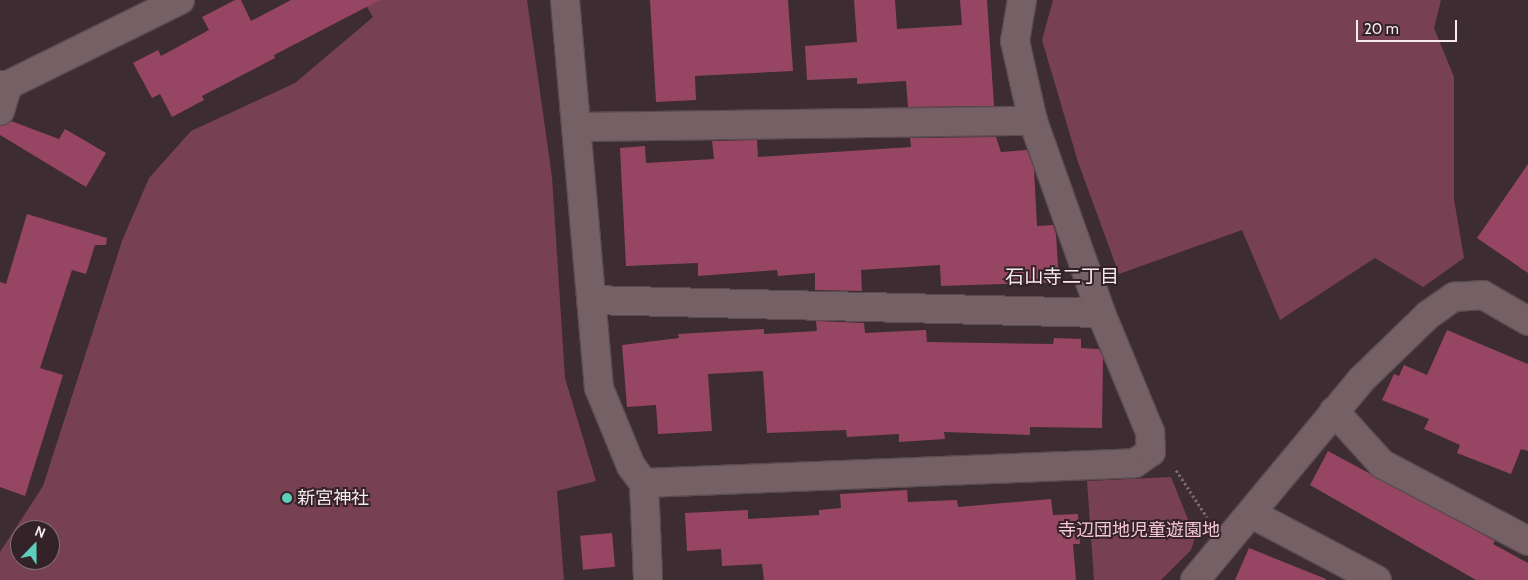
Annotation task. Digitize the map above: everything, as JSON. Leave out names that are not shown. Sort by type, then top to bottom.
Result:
[{"type":"street","points":[[0,111],[4,85],[180,0]]},
{"type":"street","points":[[565,0],[599,388],[631,466],[644,483],[648,580]]},
{"type":"street","points":[[644,483],[1135,463],[1152,452],[1150,432],[1101,313],[1033,121],[1015,42],[1022,0]]},
{"type":"street","points":[[576,127],[1033,121]]},
{"type":"street","points":[[1195,580],[1252,514],[1334,411],[1428,315],[1454,297],[1482,296],[1527,318]]},
{"type":"street","points":[[591,300],[1101,313]]},
{"type":"street","points":[[1334,411],[1382,464],[1528,541]]},
{"type":"street","points":[[1252,514],[1377,580]]},
{"type":"path","points":[[1152,452],[1179,472],[1224,546]]},
{"type":"green space","points":[[363,0],[527,0],[552,177],[565,378],[596,481],[557,491],[564,580],[0,580],[0,552],[10,537],[10,570],[60,570],[60,520],[21,520],[43,486],[122,241],[149,178],[191,131],[295,83],[373,17]]},
{"type":"green space","points":[[1053,0],[1441,0],[1434,28],[1454,77],[1454,199],[1464,258],[1423,287],[1375,258],[1280,320],[1242,230],[1119,274],[1078,162],[1042,40]]},
{"type":"green space","name":"寺辺団地児童遊園地","points":[[1171,477],[1195,537],[1191,550],[1161,580],[1094,580],[1087,481]]},
{"type":"building","points":[[235,0],[241,0],[251,21],[291,0],[380,0],[274,55],[275,58],[202,96],[204,100],[172,117],[160,94],[152,98],[133,63],[158,50],[161,56],[209,30],[202,17]]},
{"type":"building","points":[[650,0],[788,0],[793,71],[695,76],[696,100],[656,102]]},
{"type":"building","points":[[854,0],[895,0],[897,29],[962,25],[960,0],[987,0],[994,106],[908,107],[906,81],[857,84],[857,78],[807,80],[805,46],[857,42]]},
{"type":"building","points":[[11,121],[59,139],[65,129],[106,153],[86,187],[0,135],[0,126]]},
{"type":"building","points":[[996,137],[1001,152],[1027,150],[1034,169],[1037,226],[1053,225],[1056,234],[1059,282],[941,286],[940,265],[861,270],[862,291],[815,290],[815,273],[778,276],[777,270],[698,276],[698,263],[626,266],[620,148],[645,146],[646,163],[714,159],[712,141],[757,140],[758,157],[911,147],[910,138]]},
{"type":"building","points":[[1528,164],[1528,273],[1477,238]]},
{"type":"building","points":[[27,214],[107,238],[106,245],[95,245],[86,274],[72,270],[40,368],[63,375],[25,496],[0,487],[0,282],[6,284]]},
{"type":"building","points":[[816,321],[864,323],[865,333],[926,330],[927,342],[1053,344],[1054,338],[1081,339],[1081,348],[1099,349],[1103,358],[1102,428],[1030,427],[1030,435],[944,432],[945,439],[899,442],[899,434],[847,437],[846,430],[767,433],[763,371],[708,374],[712,431],[658,434],[656,405],[627,407],[622,345],[679,338],[678,334],[764,329],[764,334],[817,331]]},
{"type":"building","points":[[1447,330],[1528,364],[1528,451],[1521,449],[1511,474],[1457,453],[1460,445],[1424,429],[1429,419],[1382,400],[1394,374],[1399,376],[1404,365],[1427,375]]},
{"type":"building","points":[[1328,451],[1495,541],[1493,544],[1528,563],[1528,580],[1476,580],[1310,485]]},
{"type":"building","points":[[907,490],[908,502],[957,500],[958,507],[1051,499],[1053,515],[1078,514],[1080,544],[1073,544],[1076,580],[764,580],[762,564],[722,566],[721,549],[687,551],[685,513],[748,510],[748,519],[819,515],[819,510],[841,508],[840,494]]},
{"type":"building","points":[[612,533],[615,567],[583,570],[580,536]]},
{"type":"building","points":[[1249,548],[1326,579],[1326,580],[1235,580]]},
{"type":"place","name":"新宮神社","points":[[287,498]]},
{"type":"district","name":"石山寺二丁目","points":[[1062,277]]}]
